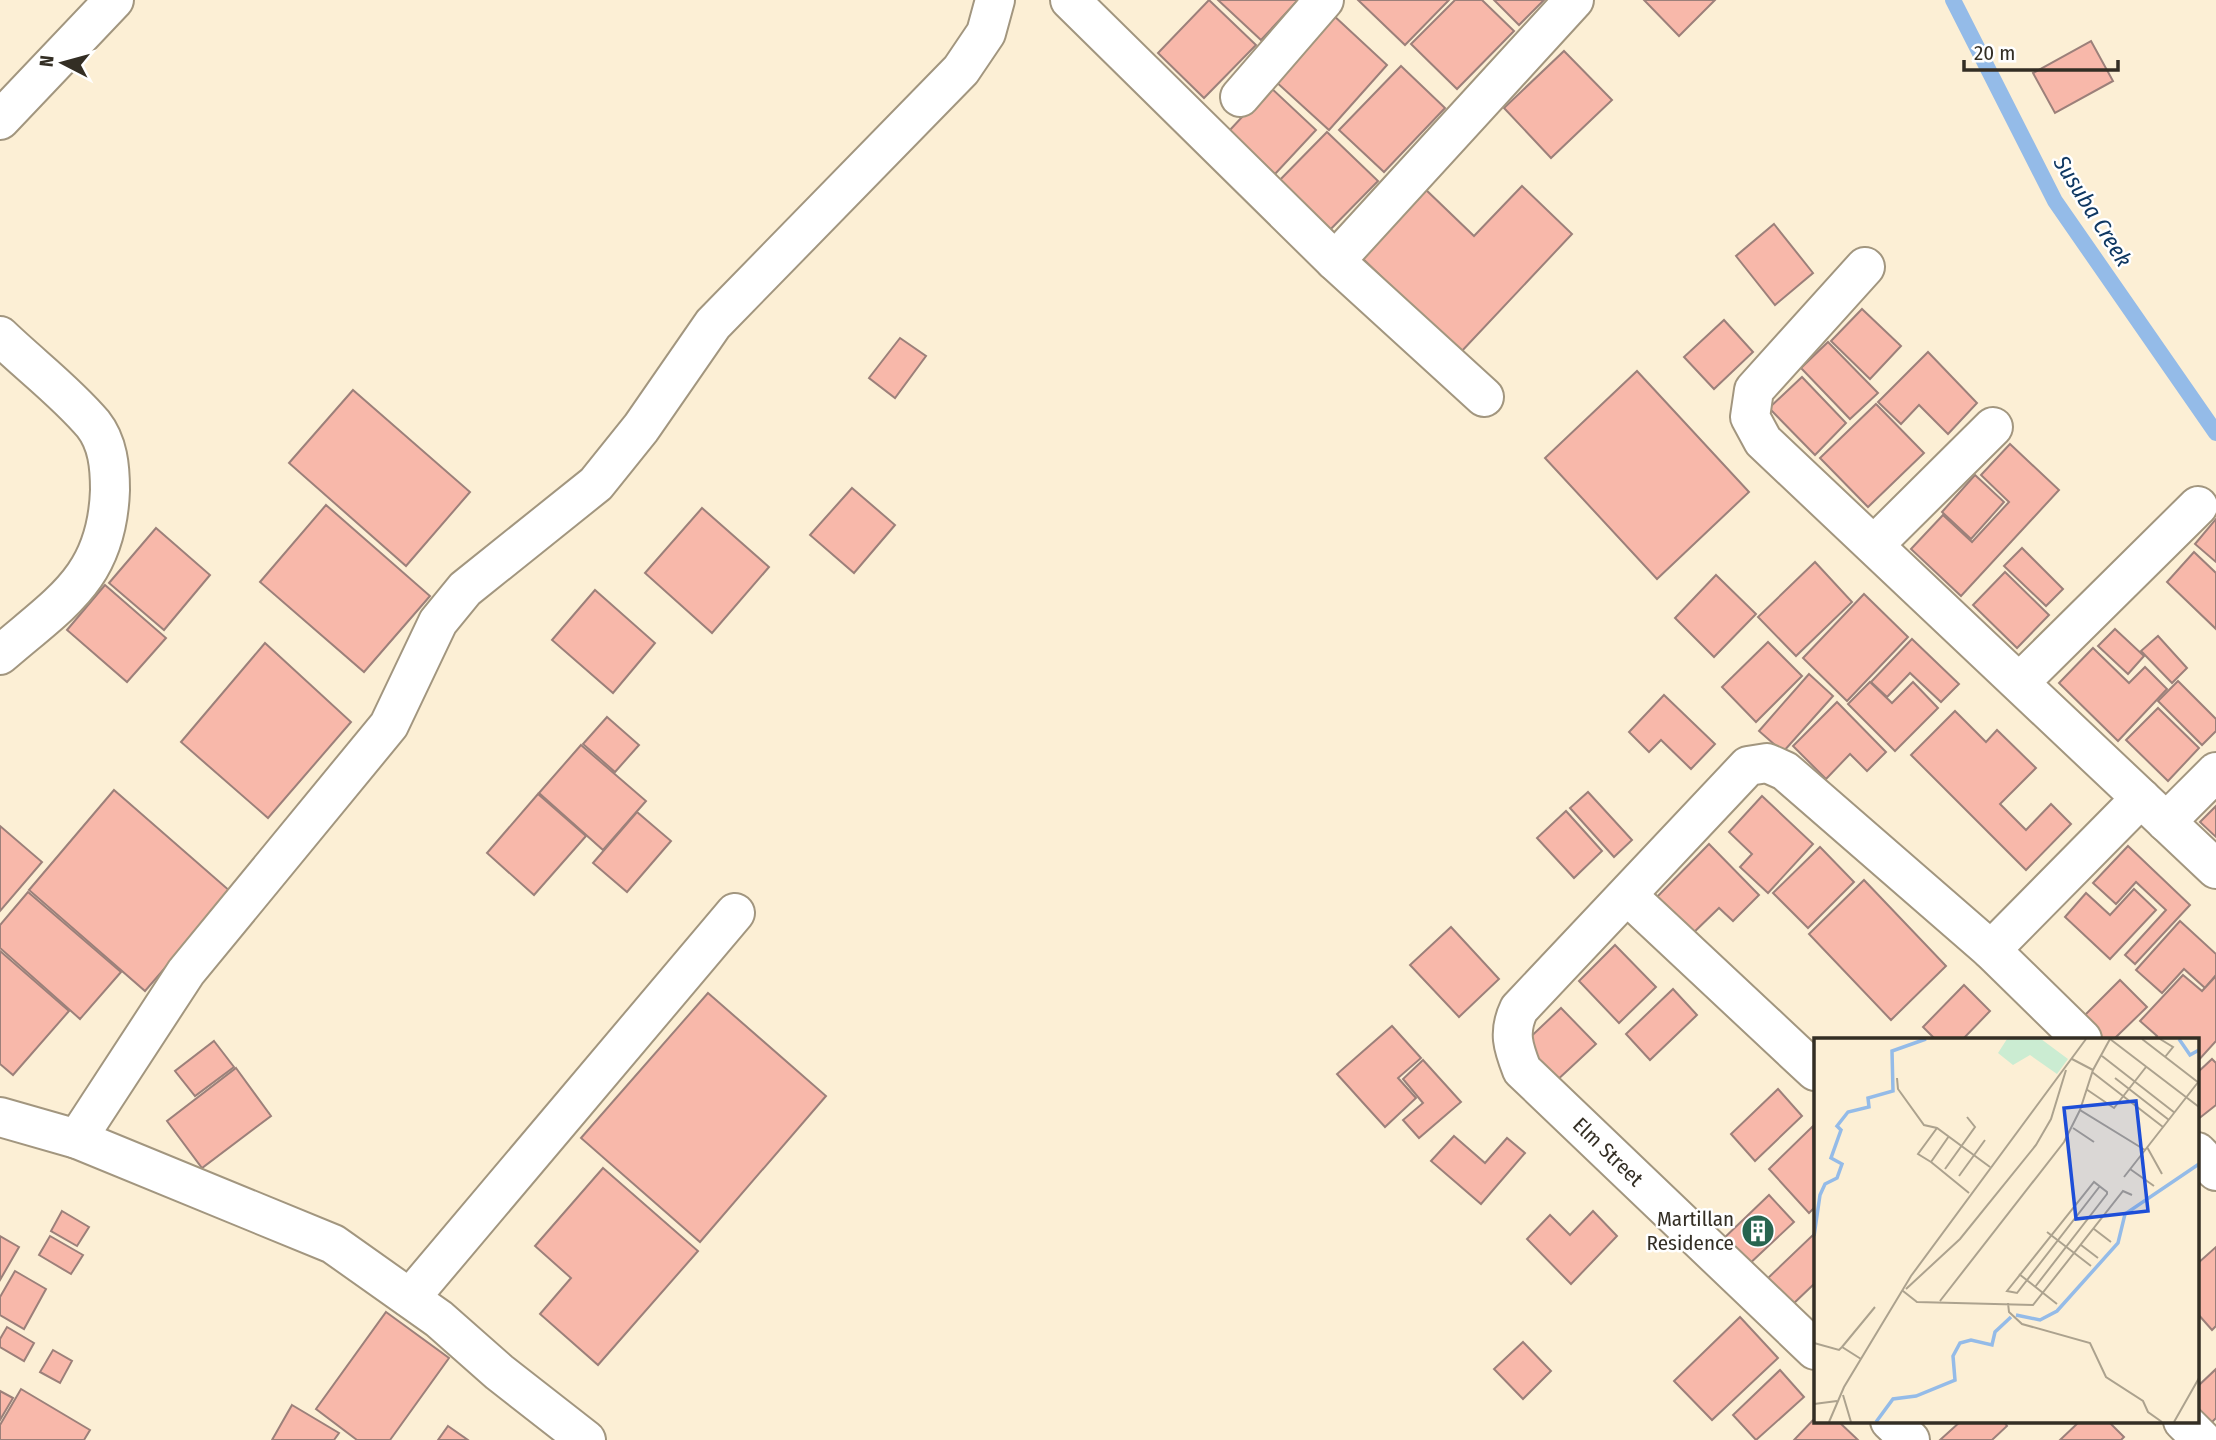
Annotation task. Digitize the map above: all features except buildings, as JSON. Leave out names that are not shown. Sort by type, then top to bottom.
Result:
[{"type":"street","points":[[0,120],[114,0]]},
{"type":"street","points":[[77,1139],[186,972],[389,726],[438,622],[465,589],[596,484],[641,428],[713,324],[961,70],[986,33],[995,0]]},
{"type":"street","points":[[1070,0],[1335,261],[1484,397]]},
{"type":"street","points":[[1240,97],[1324,0]]},
{"type":"street","points":[[1335,261],[1574,0]]},
{"type":"street","points":[[1865,267],[1754,390],[1750,417],[1763,441],[2216,869]]},
{"type":"street","points":[[0,336],[94,425],[106,446],[110,475],[109,518],[97,559],[78,587],[0,655]]},
{"type":"street","points":[[1874,545],[1993,427]]},
{"type":"street","points":[[2020,682],[2198,506]]},
{"type":"street","points":[[1814,1071],[1628,895],[1748,766],[1767,764],[1785,771],[1990,950],[2081,1038]]},
{"type":"street","points":[[1990,950],[2153,810],[2216,772]]},
{"type":"street","name":"Elm Street","points":[[1628,895],[1519,1009],[1510,1027],[1514,1050],[1522,1070],[1814,1349]]},
{"type":"street","points":[[410,1298],[735,913]]},
{"type":"street","points":[[0,1116],[77,1139],[333,1244],[410,1298],[586,1440]]},
{"type":"street","points":[[2198,1153],[2216,1171]]},
{"type":"street","points":[[1891,1422],[1910,1440]]},
{"type":"street","points":[[2184,1422],[2202,1440]]},
{"type":"waterway","name":"Susuba Creek","points":[[1953,0],[2055,201],[2216,433]]},
{"type":"place","name":"Martillan Residence","points":[[1758,1231]]}]
